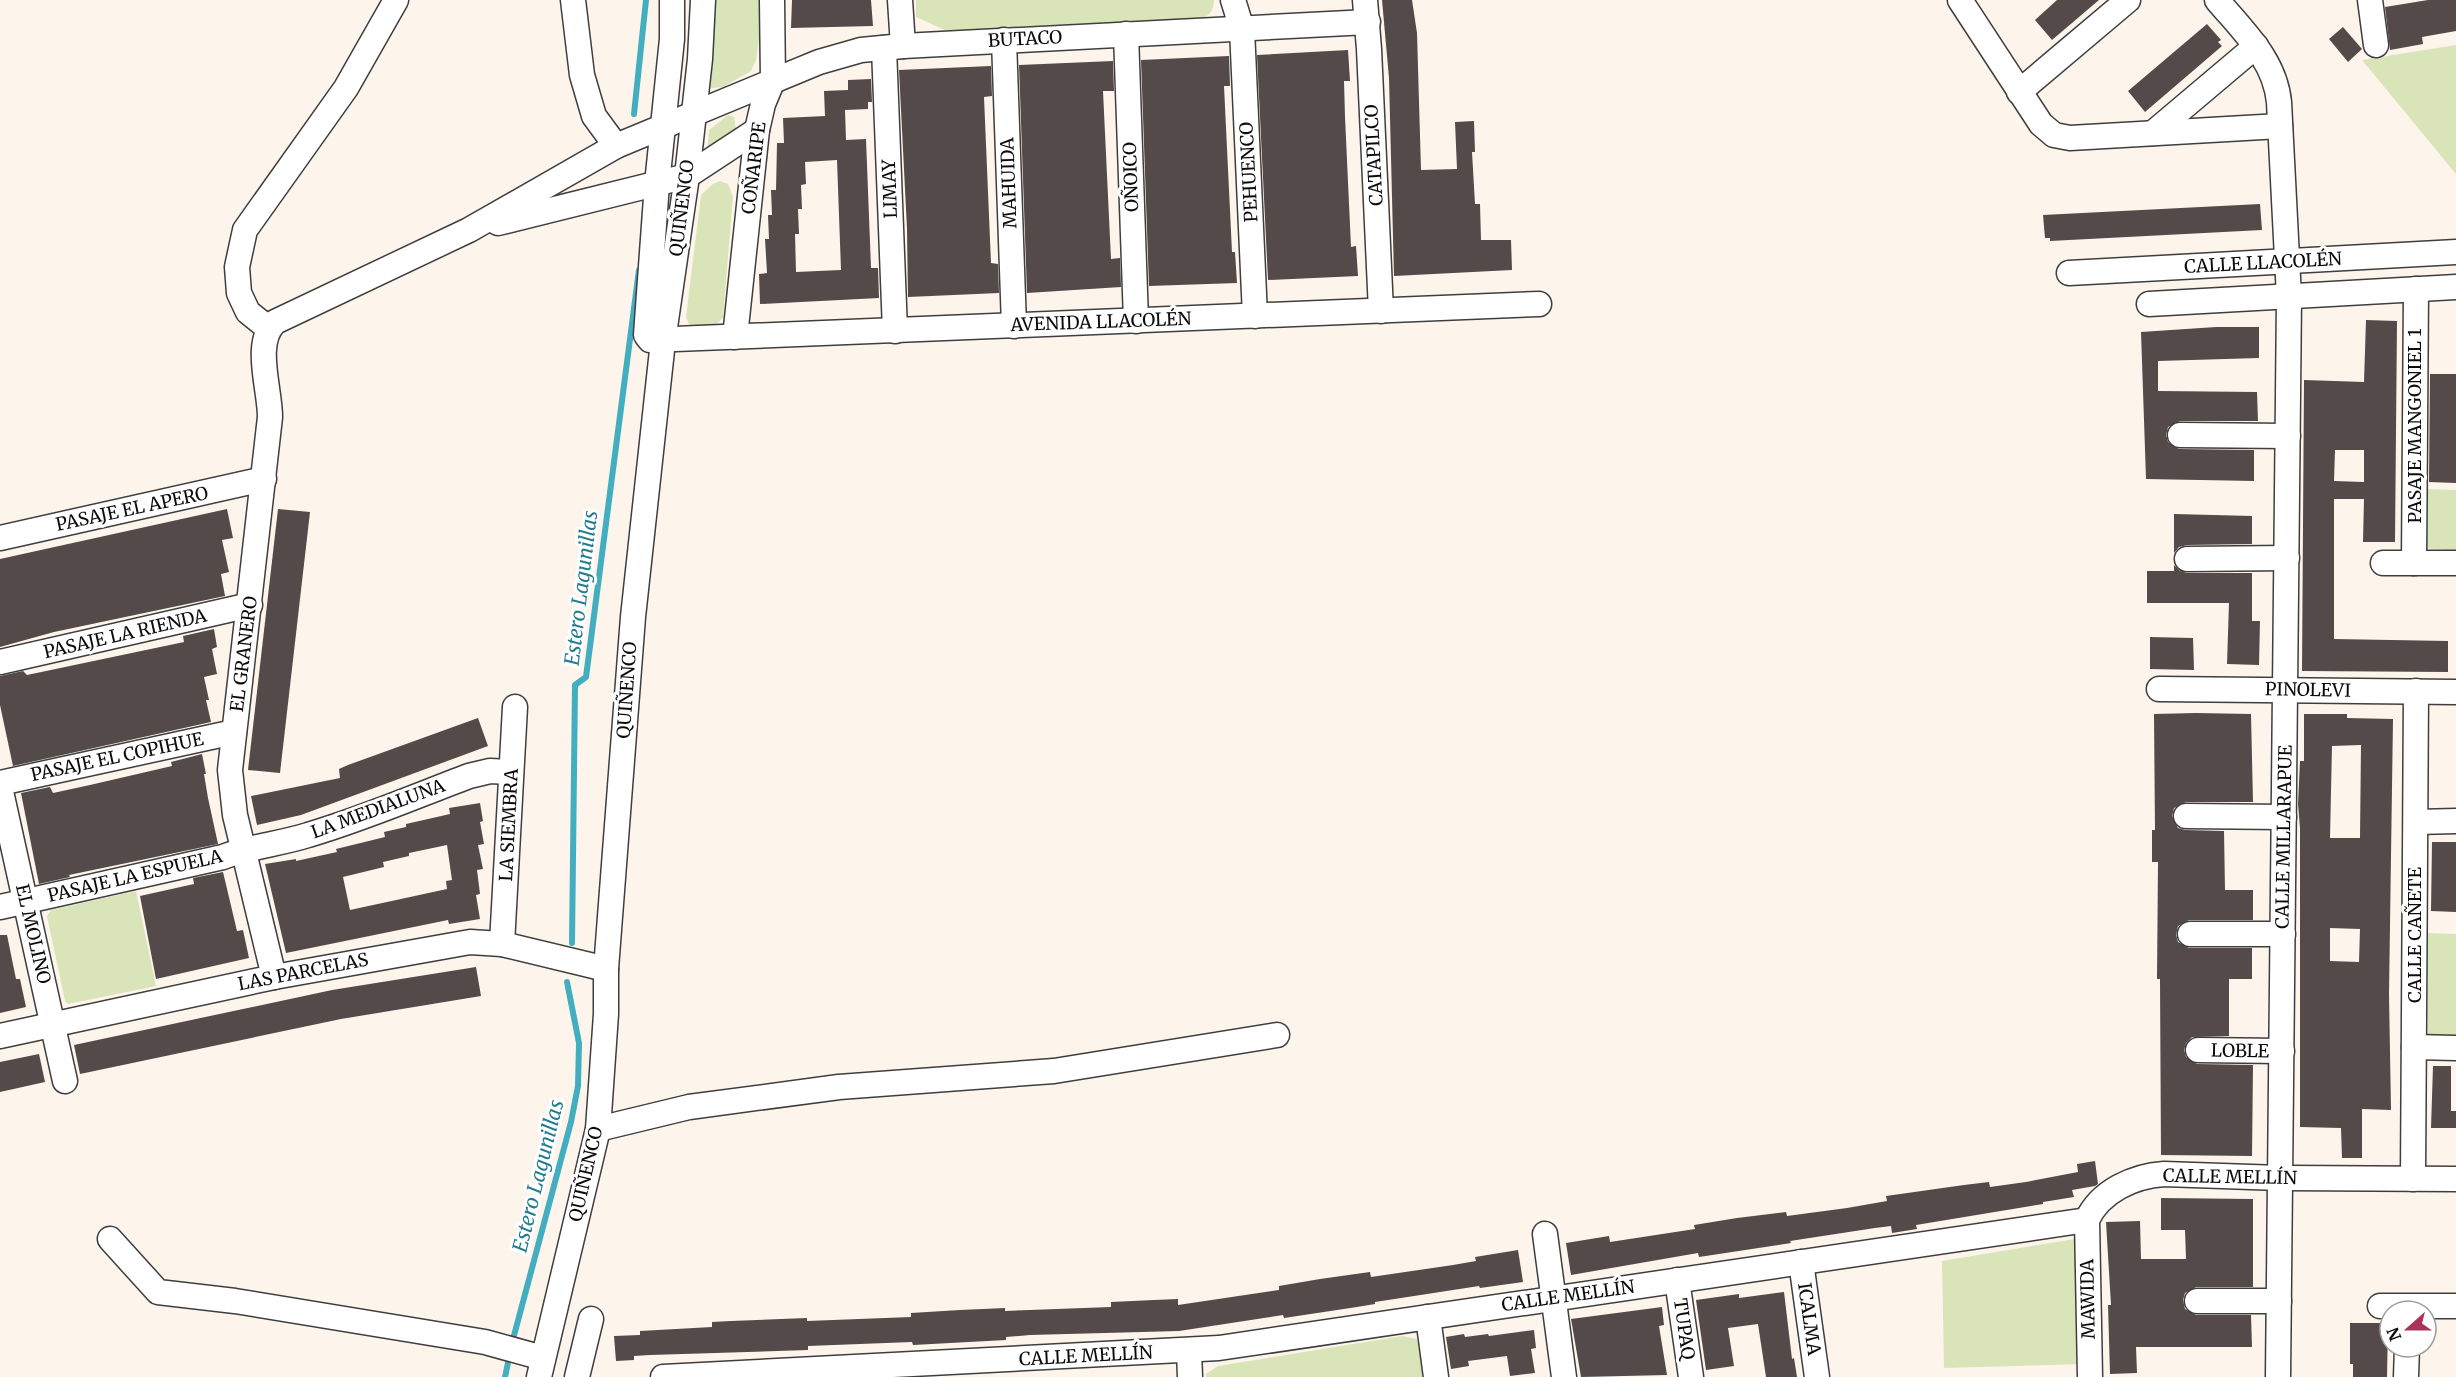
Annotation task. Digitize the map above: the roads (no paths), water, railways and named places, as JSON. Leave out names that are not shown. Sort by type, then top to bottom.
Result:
[{"type":"street","points":[[396,0],[346,88],[245,230],[237,267],[239,293],[248,312],[268,328],[283,317],[469,230],[687,176],[758,130]]},
{"type":"street","points":[[573,0],[582,75],[594,116],[616,146]]},
{"type":"street","points":[[663,340],[650,340],[646,335],[657,184],[672,39],[672,0]]},
{"type":"street","name":"QUIÑENCO","points":[[537,1363],[598,1129],[606,1014],[606,969],[633,617],[663,340],[687,176],[700,59],[703,0]]},
{"type":"street","name":"COÑARIPE","points":[[735,338],[758,130],[763,104],[773,80],[771,0]]},
{"type":"street","name":"LIMAY","points":[[895,331],[893,47],[900,0]]},
{"type":"street","name":"PEHUENCO","points":[[1233,0],[1242,29],[1256,316]]},
{"type":"street","points":[[1960,0],[2019,92],[2047,130],[2062,137],[2280,126]]},
{"type":"street","points":[[2019,92],[2128,0]]},
{"type":"street","name":"CALLE MILLARAPUE","points":[[2217,0],[2265,58],[2275,81],[2280,126],[2289,297],[2278,1377]]},
{"type":"street","points":[[2370,0],[2376,45]]},
{"type":"street","name":"BUTACO","points":[[469,230],[616,146],[664,128],[693,113],[773,80],[842,54],[893,47],[1004,40],[1242,29],[1366,11]]},
{"type":"street","name":"CATAPILCO","points":[[1366,11],[1381,311]]},
{"type":"street","name":"OÑOICO","points":[[1126,34],[1136,321]]},
{"type":"street","name":"MAHUIDA","points":[[1004,40],[1014,326]]},
{"type":"street","points":[[2153,133],[2256,46]]},
{"type":"street","name":"CALLE LLACOLÉN","points":[[2069,273],[2456,252]]},
{"type":"street","name":"CALLE LLACOLÉN","points":[[2148,304],[2456,287]]},
{"type":"street","name":"PASAJE MANGONIEL 1","points":[[2414,563],[2416,290]]},
{"type":"street","name":"AVENIDA LLACOLÉN","points":[[663,340],[1539,304]]},
{"type":"street","name":"EL GRANERO","points":[[268,328],[263,350],[270,405],[264,479],[234,732],[231,784],[243,849],[274,976]]},
{"type":"street","points":[[2180,435],[2288,436]]},
{"type":"street","name":"PASAJE EL APERO","points":[[0,538],[264,479]]},
{"type":"street","points":[[2187,559],[2287,558]]},
{"type":"street","points":[[2384,563],[2456,563]]},
{"type":"street","name":"PASAJE LA RIENDA","points":[[0,662],[250,605]]},
{"type":"street","name":"PINOLEVI","points":[[2159,689],[2456,692]]},
{"type":"street","name":"CALLE CAÑETE","points":[[2413,1179],[2416,691]]},
{"type":"street","name":"LA SIEMBRA","points":[[502,944],[515,706]]},
{"type":"street","name":"PASAJE EL COPIHUE","points":[[0,785],[234,732]]},
{"type":"street","name":"LA MEDIALUNA","points":[[243,849],[309,835],[479,772],[511,772]]},
{"type":"street","name":"EL MOLINO","points":[[0,785],[65,1081]]},
{"type":"street","points":[[2186,816],[2284,817]]},
{"type":"street","points":[[2416,822],[2456,821]]},
{"type":"street","name":"PASAJE LA ESPUELA","points":[[0,907],[224,857],[243,849]]},
{"type":"street","points":[[2190,934],[2283,934]]},
{"type":"street","name":"LAS PARCELAS","points":[[0,1036],[274,976],[454,944],[486,942],[502,944],[606,969]]},
{"type":"street","points":[[598,1129],[689,1107],[839,1088],[1054,1071],[1277,1035]]},
{"type":"street","points":[[2414,1047],[2456,1048]]},
{"type":"street","name":"LOBLE","points":[[2198,1050],[2282,1051]]},
{"type":"street","name":"CALLE MELLÍN","points":[[663,1377],[1068,1367],[1189,1351],[2087,1220],[2093,1208],[2122,1185],[2147,1176],[2164,1174],[2280,1178],[2456,1179]]},
{"type":"street","name":"MAWIDA","points":[[2087,1220],[2090,1377]]},
{"type":"street","points":[[1545,1234],[1564,1377]]},
{"type":"street","points":[[110,1239],[158,1292],[235,1300],[503,1347],[537,1363]]},
{"type":"street","name":"ICALMA","points":[[1801,1262],[1817,1377]]},
{"type":"street","name":"TUPAQ","points":[[1677,1280],[1691,1377]]},
{"type":"street","points":[[2197,1301],[2279,1301]]},
{"type":"street","points":[[2438,1307],[2456,1306]]},
{"type":"street","points":[[1428,1317],[1436,1377]]},
{"type":"street","points":[[577,1377],[591,1319]]},
{"type":"street","points":[[1189,1351],[1190,1377]]},
{"type":"street","points":[[2406,1377],[2407,1359]]},
{"type":"waterway","name":"Estero Lagunillas","points":[[634,114],[646,0]]},
{"type":"waterway","name":"Estero Lagunillas","points":[[572,943],[575,685],[586,677],[639,270]]},
{"type":"waterway","name":"Estero Lagunillas","points":[[512,1343],[571,1122],[578,1086],[579,1043],[567,982]]},
{"type":"waterway","name":"Estero Lagunillas","points":[[505,1377],[510,1353]]}]
